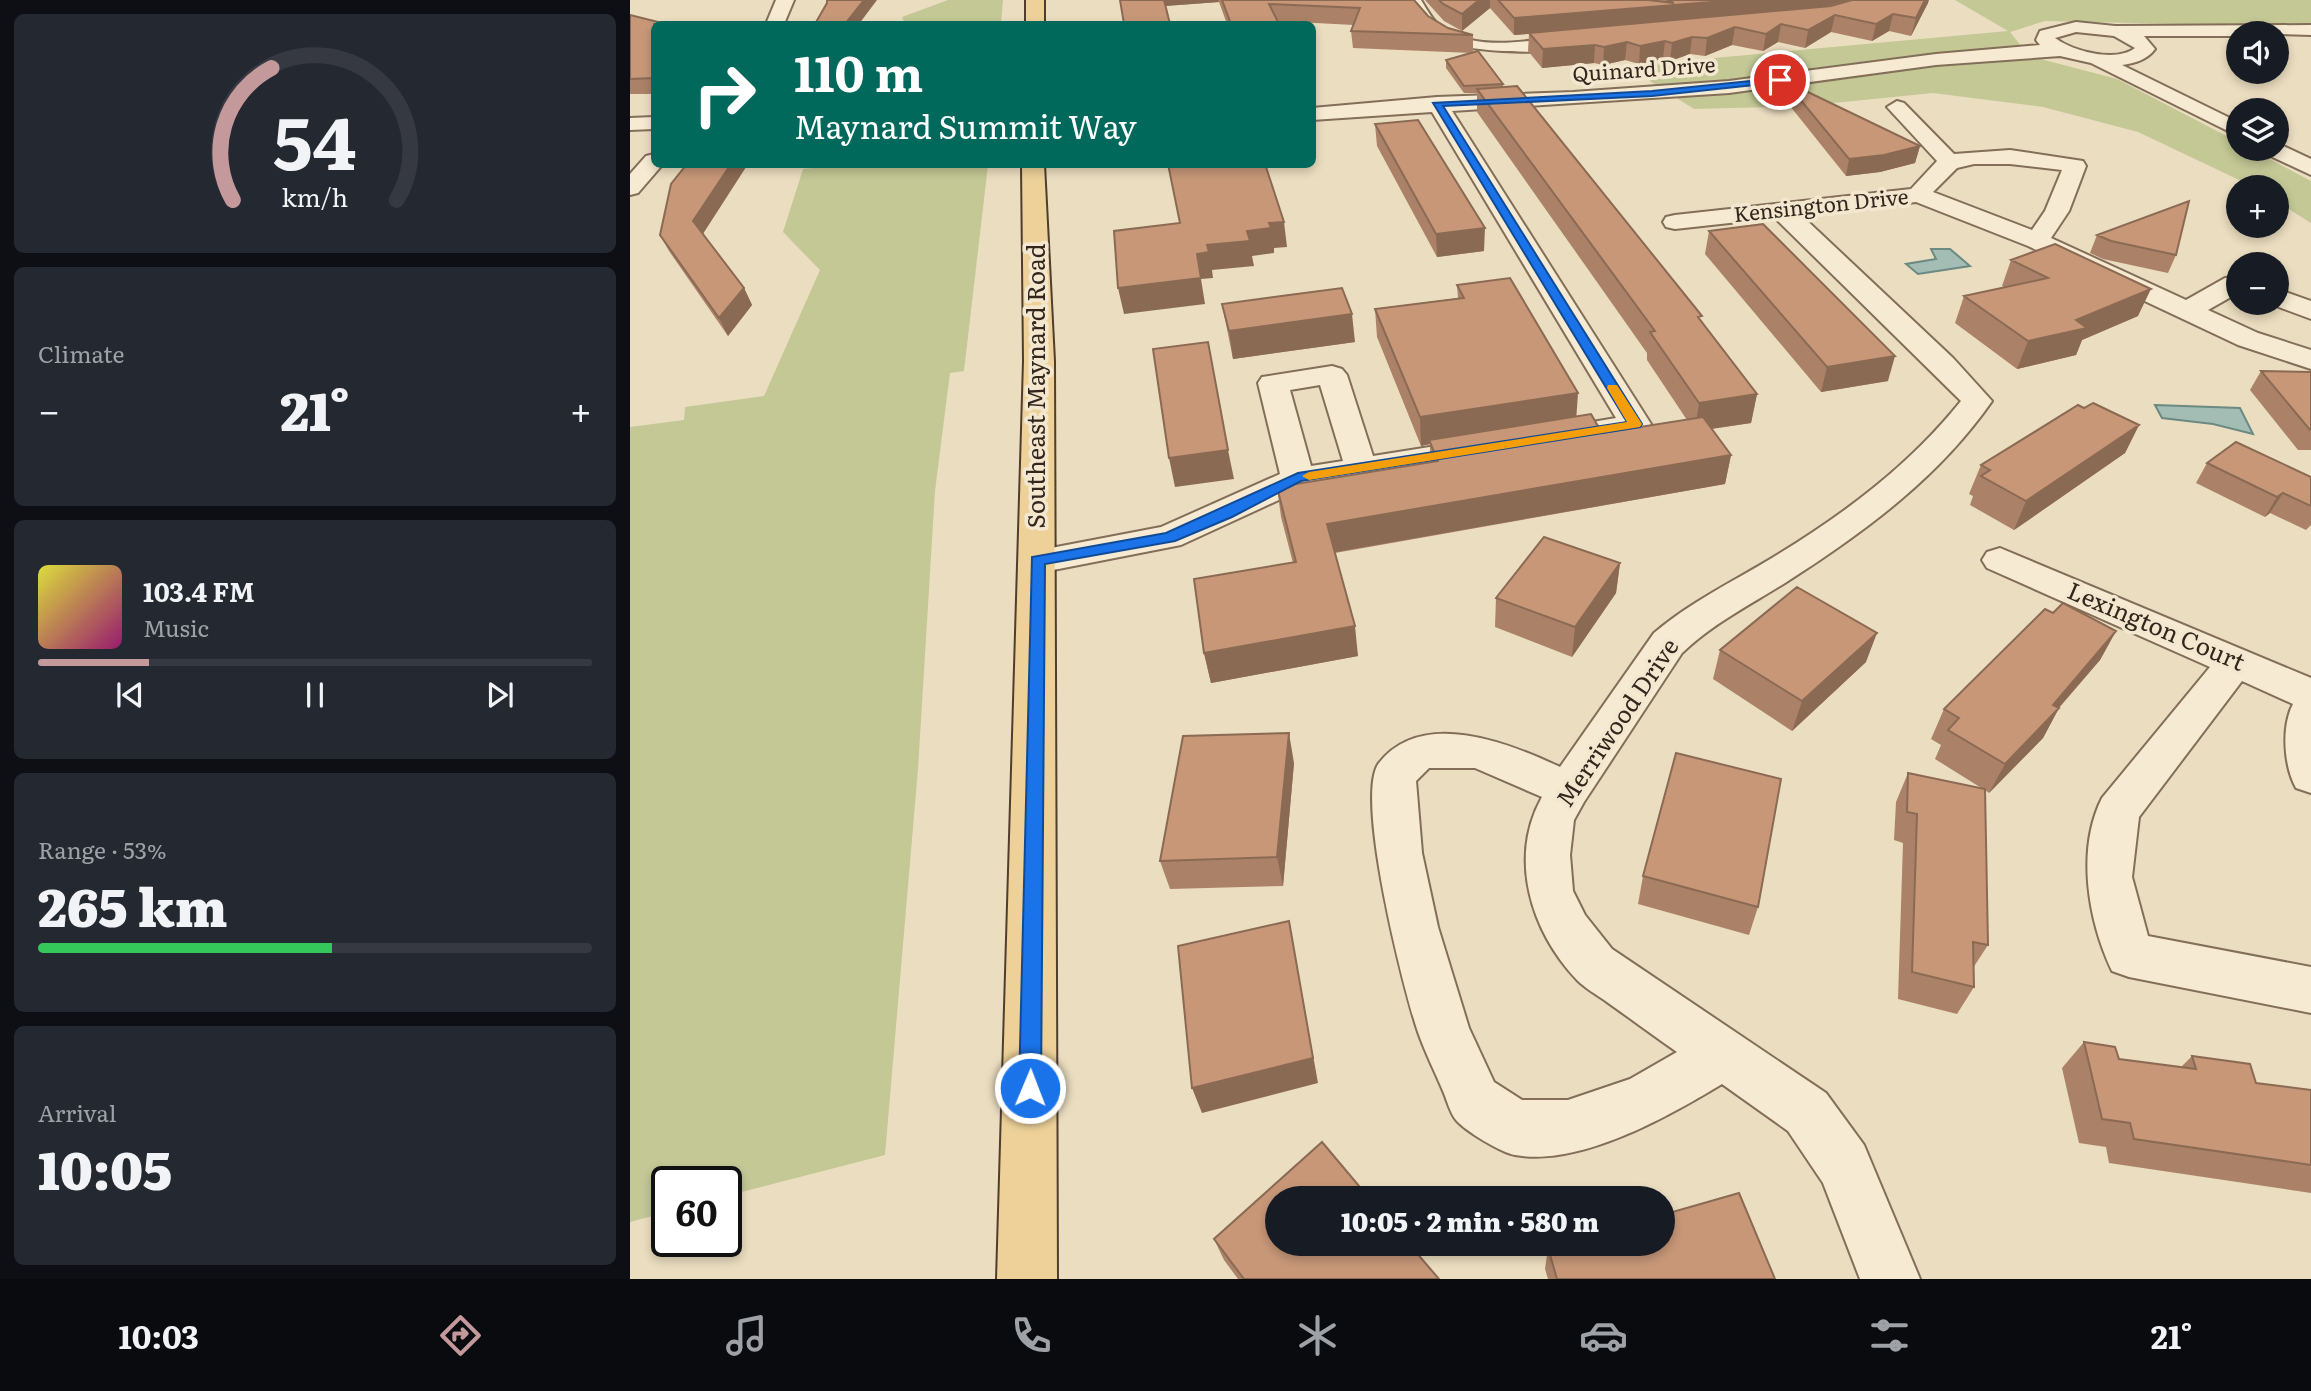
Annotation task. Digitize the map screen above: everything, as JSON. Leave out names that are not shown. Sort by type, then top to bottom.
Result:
[{"type":"main road","points":[[1035,0],[1035,21]]},
{"type":"main road","name":"Southeast Maynard Road","points":[[1027,1279],[1038,561],[1039,361],[1033,168]]},
{"type":"street","points":[[776,21],[785,0]]},
{"type":"street","points":[[1412,0],[1437,32],[1469,44],[1513,46],[1599,38]]},
{"type":"street","points":[[2226,123],[2181,99],[2090,57],[2053,45],[2046,35],[2062,28],[2135,33],[2232,28],[2311,30]]},
{"type":"street","points":[[2109,30],[2135,39],[2142,72],[2181,99]]},
{"type":"street","points":[[2289,36],[2311,37]]},
{"type":"street","points":[[2090,57],[2140,53],[2167,41],[2226,37]]},
{"type":"street","name":"Quinard Drive","points":[[1316,114],[1437,103],[1652,93],[2007,53],[2053,45]]},
{"type":"street","name":"Quinard Drive","points":[[1316,106],[1431,96],[1680,85],[2053,45]]},
{"type":"street","points":[[1038,561],[1170,537],[1298,478],[1635,424],[1437,103]]},
{"type":"street","points":[[1897,107],[1950,162]]},
{"type":"street","points":[[630,124],[651,123]]},
{"type":"street","points":[[1918,195],[1950,162],[2005,156],[2051,159],[2075,166],[2057,211],[2037,241]]},
{"type":"street","points":[[2289,157],[2311,168]]},
{"type":"street","points":[[630,188],[651,164]]},
{"type":"street","name":"Kensington Drive","points":[[1675,222],[1918,195],[2037,241],[2248,339],[2311,360]]},
{"type":"street","name":"Merriwood Drive","points":[[1782,211],[1943,364],[1977,401],[1947,438],[1854,522],[1688,625],[1668,643],[1568,790],[1552,820],[1547,855],[1550,891],[1568,930],[1595,965],[1807,1112],[1844,1165],[1890,1279]]},
{"type":"street","points":[[2187,311],[2226,289]]},
{"type":"street","points":[[2289,302],[2311,311]]},
{"type":"street","points":[[1298,478],[1273,383],[1332,375],[1360,468]]},
{"type":"street","name":"Lexington Court","points":[[2000,560],[2236,660],[2311,695]]},
{"type":"street","points":[[2236,660],[2170,749],[2118,811],[2109,877],[2129,955],[2311,990]]},
{"type":"street","points":[[2311,709],[2307,747],[2311,776]]},
{"type":"street","points":[[1568,790],[1524,769],[1477,752],[1419,752],[1394,775],[1399,853],[1414,927],[1444,1032],[1475,1101],[1515,1128],[1568,1127],[1643,1101],[1725,1054]]},
{"type":"green space","points":[[948,0],[1003,0],[1001,21],[904,21],[902,17]]},
{"type":"green space","points":[[1955,0],[2311,0],[2311,27],[2289,27],[2289,21],[2226,21],[2226,25],[2045,21],[2010,32],[2029,56],[2117,79],[2226,136],[2226,161],[2274,161],[2311,181],[2311,223],[2289,209],[2289,175],[2229,175],[2138,132],[2043,107],[1933,93],[1804,106],[1694,109],[1626,66],[2008,31]]},
{"type":"green space","points":[[988,168],[964,371],[950,373],[935,491],[918,769],[885,1155],[742,1192],[742,1166],[651,1166],[651,1216],[630,1222],[630,427],[684,420],[685,407],[764,396],[820,270],[783,232],[803,169]]},
{"type":"water","points":[[1931,249],[1950,249],[1970,266],[1918,274],[1906,264],[1936,259]]},
{"type":"water","points":[[2155,405],[2240,408],[2253,434],[2213,424],[2162,418]]},
{"type":"building","points":[[827,0],[864,0],[847,21],[817,21]]},
{"type":"building","points":[[1120,0],[1164,0],[1169,21],[1124,21]]},
{"type":"building","points":[[1222,0],[1414,0],[1428,16],[1448,28],[1473,35],[1351,31],[1360,8],[1269,4],[1278,21],[1230,21]]},
{"type":"building","points":[[1439,0],[1479,0],[1462,14]]},
{"type":"building","points":[[1498,0],[1648,0],[1674,3],[1667,0],[1736,0],[1514,18]]},
{"type":"building","points":[[1852,0],[1925,0],[1916,18],[1893,14],[1876,24],[1835,15],[1808,30],[1781,24],[1766,34],[1735,27],[1707,38],[1692,37],[1672,43],[1665,41],[1640,46],[1627,42],[1604,47],[1595,45],[1543,49],[1529,33],[1831,6]]},
{"type":"building","points":[[630,15],[654,21],[651,21],[651,78],[630,79]]},
{"type":"building","points":[[1478,51],[1503,84],[1464,86],[1446,60]]},
{"type":"building","points":[[1785,81],[1920,146],[1884,155],[1849,159]]},
{"type":"building","points":[[1517,86],[1702,316],[1698,317],[1757,394],[1699,403],[1650,332],[1655,331],[1477,89]]},
{"type":"building","points":[[1418,120],[1485,228],[1436,234],[1375,124]]},
{"type":"building","points":[[684,168],[728,168],[693,221],[744,288],[719,318],[660,235],[671,184]]},
{"type":"building","points":[[1169,168],[1266,168],[1284,222],[1269,223],[1271,228],[1247,231],[1250,241],[1207,245],[1209,252],[1197,254],[1201,278],[1118,288],[1114,231],[1180,223]]},
{"type":"building","points":[[2189,201],[2176,255],[2111,241],[2097,235]]},
{"type":"building","points":[[1763,224],[1895,356],[1827,367],[1709,231]]},
{"type":"building","points":[[2055,244],[2151,289],[2076,320],[2087,328],[2028,341],[1964,296],[2048,278],[2011,260]]},
{"type":"building","points":[[1510,278],[1578,393],[1420,417],[1375,309],[1464,298],[1457,285]]},
{"type":"building","points":[[1342,288],[1352,314],[1229,331],[1222,304]]},
{"type":"building","points":[[1208,342],[1228,450],[1169,458],[1153,349]]},
{"type":"building","points":[[2261,371],[2311,372],[2311,430],[2310,430]]},
{"type":"building","points":[[2093,403],[2139,425],[2026,501],[1981,476],[1990,470],[1981,465],[2078,405],[2084,408]]},
{"type":"building","points":[[1591,414],[1602,433],[1703,417],[1731,455],[1327,524],[1355,626],[1204,653],[1194,579],[1296,562],[1277,487],[1438,461],[1429,440]]},
{"type":"building","points":[[2236,442],[2311,477],[2311,506],[2283,493],[2277,497],[2207,463]]},
{"type":"building","points":[[1544,537],[1620,563],[1575,627],[1496,598]]},
{"type":"building","points":[[1797,587],[1877,633],[1802,701],[1720,650]]},
{"type":"building","points":[[2063,603],[2116,631],[2053,705],[2059,708],[2005,764],[1948,730],[1959,718],[1944,709],[2045,609],[2053,613]]},
{"type":"building","points":[[1289,733],[1277,857],[1160,861],[1183,736]]},
{"type":"building","points":[[1676,753],[1781,779],[1758,907],[1643,876]]},
{"type":"building","points":[[1908,773],[1985,789],[1988,945],[1973,942],[1974,987],[1912,972],[1917,814],[1907,812]]},
{"type":"building","points":[[1289,921],[1313,1058],[1192,1088],[1178,946]]},
{"type":"building","points":[[2084,1042],[2115,1047],[2119,1059],[2196,1069],[2192,1056],[2250,1064],[2256,1083],[2311,1090],[2311,1165],[2134,1139],[2130,1123],[2102,1119]]},
{"type":"building","points":[[1322,1142],[1359,1186],[1273,1186]]},
{"type":"building","points":[[1265,1193],[1265,1256],[1419,1256],[1439,1279],[1244,1279],[1214,1239]]},
{"type":"building","points":[[1739,1193],[1775,1279],[1557,1279],[1550,1256],[1675,1256],[1675,1211]]},
{"type":"slow traffic","points":[[1309,476],[1635,424],[1613,388]]},
{"type":"route","points":[[1030,1088],[1038,561],[1170,537],[1298,478],[1635,424],[1437,103],[1652,93],[1780,80]]}]
